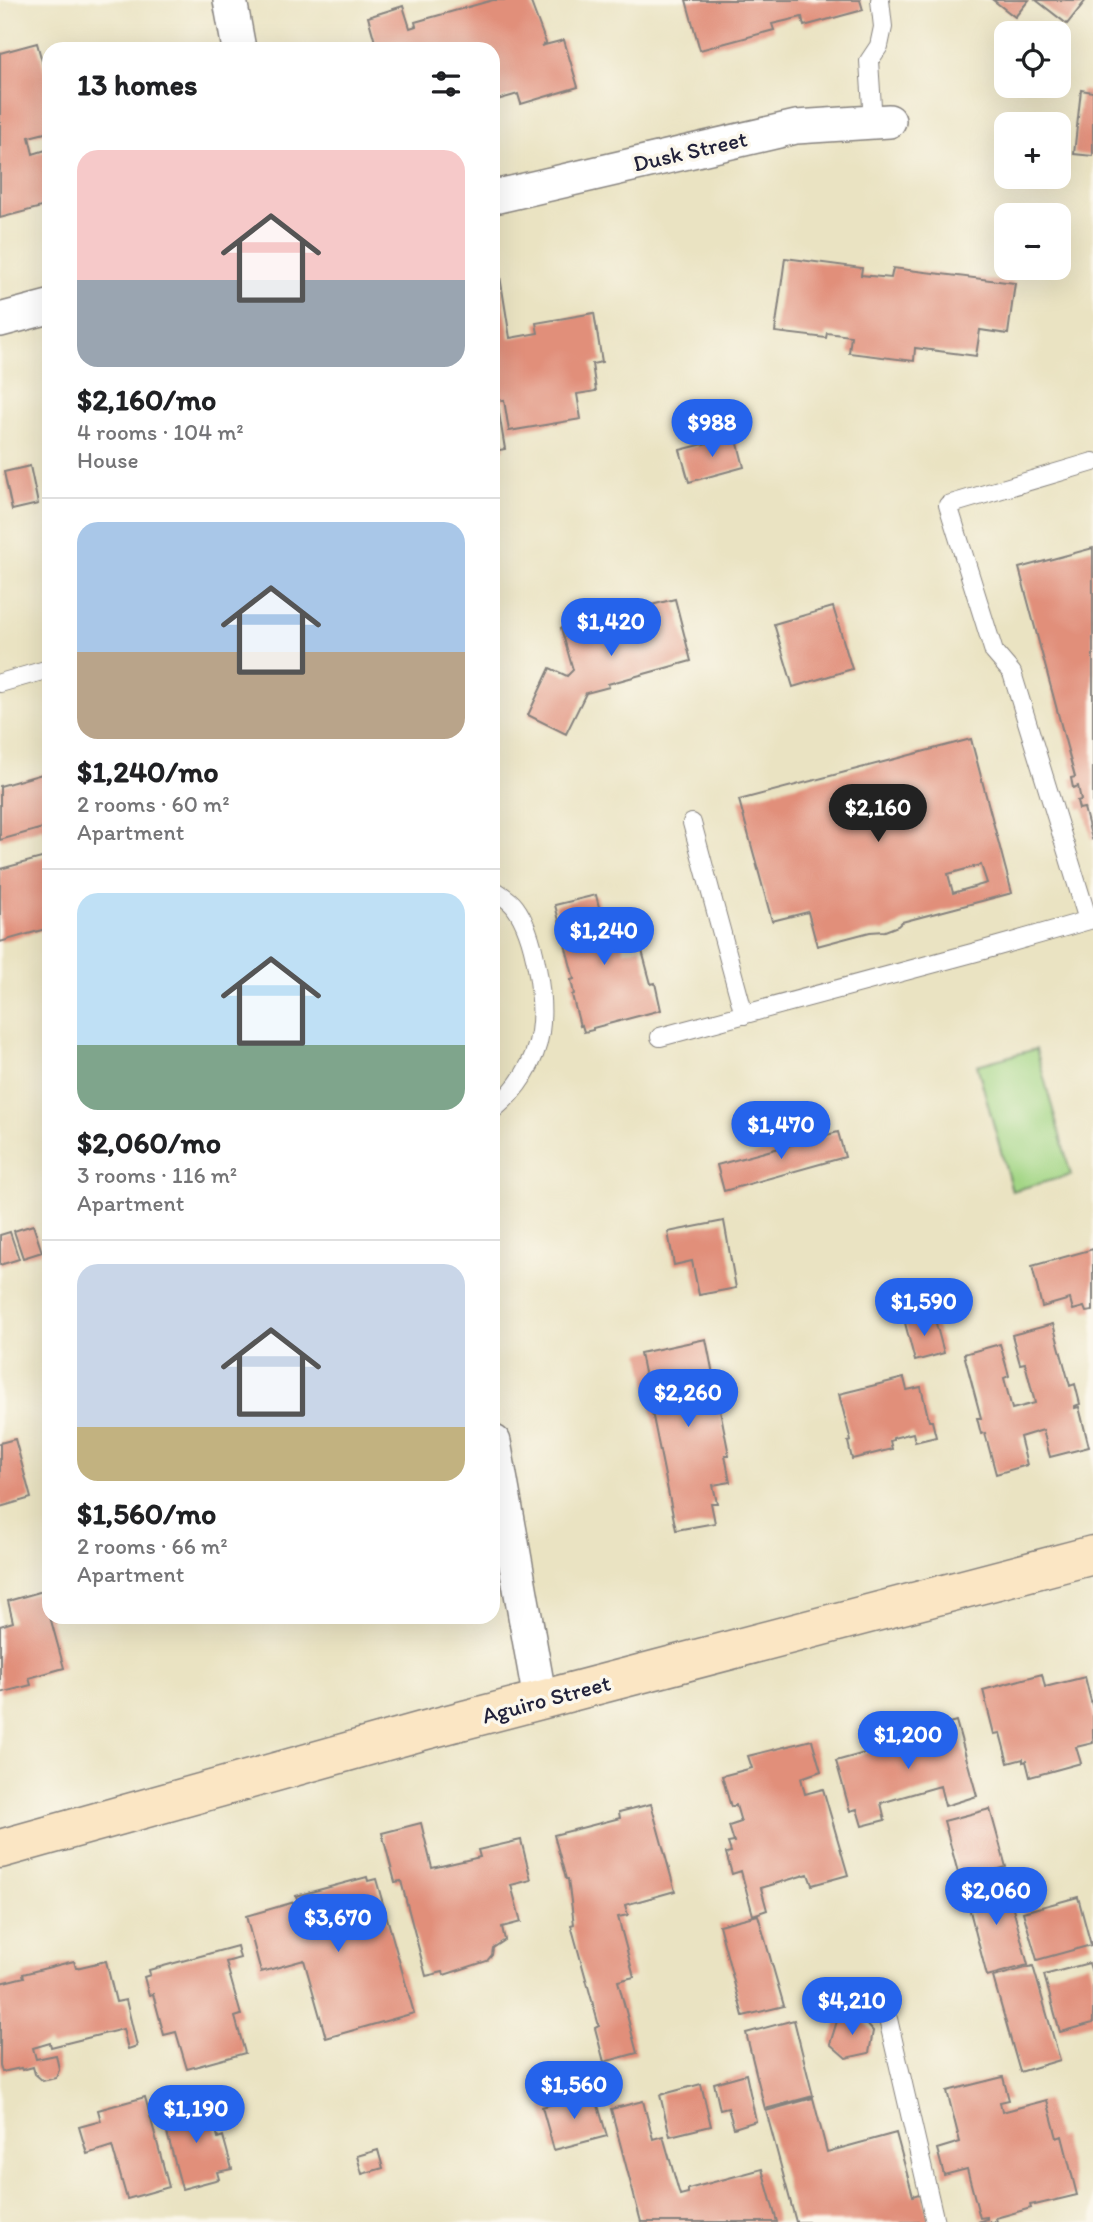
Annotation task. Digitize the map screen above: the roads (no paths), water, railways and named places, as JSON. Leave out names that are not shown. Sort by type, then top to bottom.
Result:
[{"type":"street","points":[[230,0],[238,42]]},
{"type":"street","name":"Dusk Street","points":[[500,196],[796,127],[881,121]]},
{"type":"street","points":[[0,320],[42,309]]},
{"type":"street","points":[[500,1476],[540,1700]]},
{"type":"street","name":"Aguiro Street","points":[[0,1849],[540,1700],[1093,1555]]},
{"type":"lane","points":[[880,0],[883,27],[879,46],[869,61],[881,121]]},
{"type":"lane","points":[[660,1037],[1090,919],[1012,673],[994,652],[948,505],[1093,462]]},
{"type":"lane","points":[[0,683],[42,671]]},
{"type":"lane","points":[[692,823],[744,1015]]},
{"type":"lane","points":[[500,895],[514,906],[530,939],[541,987],[540,1033],[529,1066],[500,1104]]},
{"type":"lane","points":[[888,2019],[936,2222]]}]
